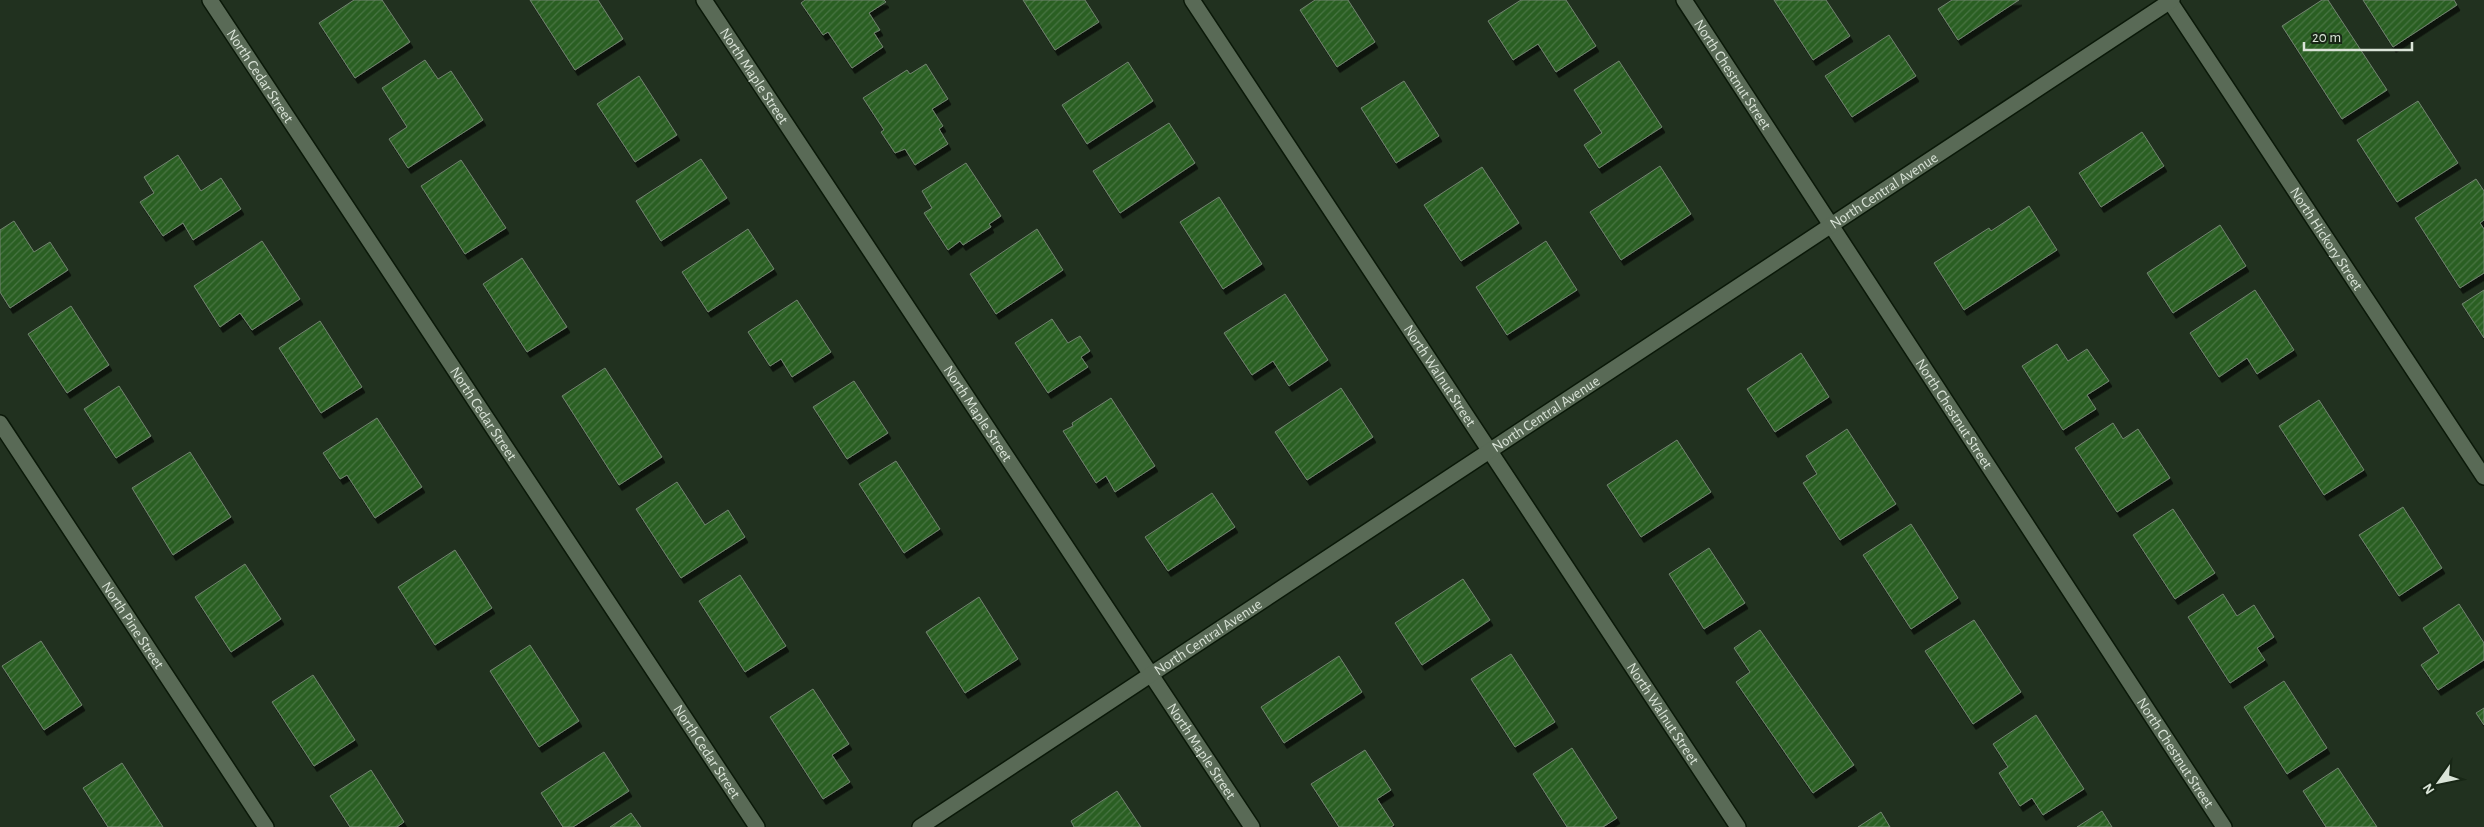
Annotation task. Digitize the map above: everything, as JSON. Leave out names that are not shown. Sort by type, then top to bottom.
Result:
[{"type":"street","name":"North Cedar Street","points":[[210,0],[757,827]]},
{"type":"street","name":"North Maple Street","points":[[704,0],[1252,827]]},
{"type":"street","name":"North Walnut Street","points":[[1192,0],[1738,827]]},
{"type":"street","name":"North Chestnut Street","points":[[1684,0],[1833,225],[2224,827]]},
{"type":"street","name":"North Central Avenue","points":[[920,827],[1490,452],[2171,0]]},
{"type":"street","name":"North Hickory Street","points":[[2171,0],[2484,477]]},
{"type":"street","name":"North Pine Street","points":[[0,423],[266,827]]},
{"type":"building","points":[[354,0],[382,0],[410,42],[355,78],[319,23]]},
{"type":"building","points":[[530,0],[598,0],[623,39],[575,70]]},
{"type":"building","points":[[805,0],[884,0],[886,2],[869,13],[880,30],[874,33],[883,47],[852,68],[828,32],[823,35],[801,3]]},
{"type":"building","points":[[1023,0],[1085,0],[1099,22],[1055,50]]},
{"type":"building","points":[[1315,0],[1348,0],[1375,42],[1337,67],[1300,10]]},
{"type":"building","points":[[1521,0],[1566,0],[1596,46],[1556,72],[1538,44],[1513,60],[1488,21]]},
{"type":"building","points":[[1774,0],[1826,0],[1850,36],[1813,60]]},
{"type":"building","points":[[1952,0],[2019,0],[1958,40],[1938,9]]},
{"type":"building","points":[[2322,0],[2328,0],[2387,90],[2342,119],[2282,26]]},
{"type":"building","points":[[2363,0],[2454,0],[2457,5],[2393,47]]},
{"type":"building","points":[[1889,35],[1916,76],[1852,117],[1825,76]]},
{"type":"building","points":[[425,60],[438,79],[451,71],[483,120],[408,168],[389,139],[407,127],[382,88]]},
{"type":"building","points":[[1619,61],[1662,127],[1599,168],[1584,145],[1602,133],[1574,90]]},
{"type":"building","points":[[1128,62],[1153,101],[1087,144],[1062,105]]},
{"type":"building","points":[[926,64],[948,99],[932,109],[943,126],[939,129],[948,144],[915,165],[905,149],[895,153],[881,132],[884,130],[863,98],[907,70],[910,74]]},
{"type":"building","points":[[639,76],[677,135],[635,162],[597,104]]},
{"type":"building","points":[[1404,81],[1439,136],[1396,163],[1361,108]]},
{"type":"building","points":[[2418,101],[2458,163],[2397,202],[2357,140]]},
{"type":"building","points":[[1169,123],[1195,163],[1120,213],[1093,171]]},
{"type":"building","points":[[2142,132],[2164,166],[2101,207],[2079,173]]},
{"type":"building","points":[[178,155],[201,191],[221,178],[241,209],[193,240],[183,223],[163,236],[140,202],[154,193],[144,177]]},
{"type":"building","points":[[701,159],[727,198],[661,241],[636,201]]},
{"type":"building","points":[[461,160],[506,228],[465,254],[421,186]]},
{"type":"building","points":[[966,163],[1001,216],[989,224],[991,227],[963,245],[960,241],[948,250],[924,213],[932,208],[922,191]]},
{"type":"building","points":[[1660,166],[1691,214],[1621,260],[1590,212]]},
{"type":"building","points":[[1482,167],[1519,223],[1461,261],[1424,205]]},
{"type":"building","points":[[2476,179],[2484,191],[2484,220],[2480,223],[2484,229],[2484,273],[2460,288],[2415,218]]},
{"type":"building","points":[[1219,197],[1262,264],[1223,289],[1180,222]]},
{"type":"building","points":[[2029,206],[2057,250],[1964,310],[1934,263],[1989,228],[1991,231]]},
{"type":"building","points":[[14,221],[34,252],[50,242],[68,270],[10,308],[0,292],[0,230]]},
{"type":"building","points":[[2220,225],[2246,266],[2173,313],[2147,273]]},
{"type":"building","points":[[748,229],[774,269],[708,312],[682,272]]},
{"type":"building","points":[[1037,229],[1063,270],[996,314],[970,274]]},
{"type":"building","points":[[262,241],[300,299],[252,330],[240,313],[220,327],[194,286]]},
{"type":"building","points":[[1546,241],[1577,290],[1507,335],[1476,287]]},
{"type":"building","points":[[522,258],[567,327],[527,352],[483,284]]},
{"type":"building","points":[[2255,290],[2294,350],[2257,374],[2247,358],[2219,377],[2190,333]]},
{"type":"building","points":[[2484,290],[2484,338],[2462,304]]},
{"type":"building","points":[[1285,294],[1328,360],[1289,386],[1273,361],[1252,375],[1224,333]]},
{"type":"building","points":[[797,300],[831,352],[792,377],[781,359],[770,366],[748,332]]},
{"type":"building","points":[[71,306],[109,365],[67,393],[28,334]]},
{"type":"building","points":[[1052,319],[1068,343],[1080,336],[1090,351],[1081,357],[1088,367],[1048,393],[1015,343]]},
{"type":"building","points":[[320,321],[362,387],[321,413],[279,348]]},
{"type":"building","points":[[2057,344],[2068,361],[2087,349],[2109,381],[2087,395],[2096,409],[2063,430],[2022,366]]},
{"type":"building","points":[[1801,353],[1829,397],[1775,432],[1747,389]]},
{"type":"building","points":[[605,368],[662,457],[619,485],[562,396]]},
{"type":"building","points":[[854,381],[888,433],[847,459],[813,407]]},
{"type":"building","points":[[119,386],[151,436],[116,458],[84,409]]},
{"type":"building","points":[[1341,388],[1373,437],[1307,480],[1275,432]]},
{"type":"building","points":[[1111,398],[1155,466],[1115,492],[1106,476],[1096,483],[1063,431],[1073,426],[1072,423]]},
{"type":"building","points":[[2319,400],[2364,470],[2324,495],[2279,426]]},
{"type":"building","points":[[377,418],[422,487],[375,518],[347,475],[340,479],[323,453]]},
{"type":"building","points":[[2113,423],[2123,439],[2138,429],[2170,478],[2117,512],[2075,448]]},
{"type":"building","points":[[1847,429],[1896,504],[1840,540],[1803,483],[1817,474],[1806,456]]},
{"type":"building","points":[[1677,440],[1711,492],[1641,537],[1607,485]]},
{"type":"building","points":[[190,452],[231,517],[173,555],[132,488]]},
{"type":"building","points":[[896,461],[940,529],[904,553],[859,484]]},
{"type":"building","points":[[677,482],[705,525],[728,510],[745,537],[681,578],[636,509]]},
{"type":"building","points":[[1212,493],[1235,527],[1168,571],[1145,537]]},
{"type":"building","points":[[2403,507],[2442,568],[2399,596],[2359,535]]},
{"type":"building","points":[[2173,509],[2215,573],[2175,599],[2133,535]]},
{"type":"building","points":[[1911,524],[1958,598],[1911,629],[1863,555]]},
{"type":"building","points":[[1709,548],[1745,603],[1704,629],[1669,574]]},
{"type":"building","points":[[455,550],[492,608],[435,645],[398,587]]},
{"type":"building","points":[[245,564],[281,619],[231,652],[195,597]]},
{"type":"building","points":[[740,575],[786,646],[745,672],[699,601]]},
{"type":"building","points":[[1463,579],[1490,620],[1422,665],[1395,623]]},
{"type":"building","points":[[2223,594],[2237,616],[2254,605],[2274,637],[2257,648],[2265,660],[2230,683],[2188,617]]},
{"type":"building","points":[[979,597],[1018,659],[965,693],[926,632]]},
{"type":"building","points":[[2459,604],[2484,643],[2484,660],[2438,690],[2421,665],[2439,653],[2423,628]]},
{"type":"building","points":[[1974,620],[2021,692],[1973,724],[1925,651]]},
{"type":"building","points":[[1760,630],[1854,765],[1813,793],[1736,682],[1750,672],[1734,648]]},
{"type":"building","points":[[41,641],[82,705],[44,730],[2,666]]},
{"type":"building","points":[[530,645],[579,721],[539,747],[490,671]]},
{"type":"building","points":[[1511,654],[1555,722],[1515,747],[1471,679]]},
{"type":"building","points":[[1339,656],[1362,692],[1284,743],[1261,707]]},
{"type":"building","points":[[313,675],[355,740],[314,766],[272,702]]},
{"type":"building","points":[[2284,681],[2327,748],[2287,774],[2244,707]]},
{"type":"building","points":[[813,689],[849,744],[832,755],[850,782],[823,799],[770,717]]},
{"type":"building","points":[[2484,708],[2484,725],[2476,713]]},
{"type":"building","points":[[2036,715],[2084,789],[2043,815],[2032,798],[2020,806],[1999,773],[2008,767],[1993,744]]},
{"type":"building","points":[[1572,748],[1617,818],[1603,827],[1567,827],[1533,774]]},
{"type":"building","points":[[1365,750],[1391,790],[1377,799],[1394,825],[1391,827],[1339,827],[1311,784]]},
{"type":"building","points":[[604,752],[629,791],[573,827],[563,827],[541,793]]},
{"type":"building","points":[[122,763],[163,827],[108,827],[83,788]]},
{"type":"building","points":[[2338,768],[2377,827],[2326,827],[2303,791]]},
{"type":"building","points":[[371,770],[404,822],[397,827],[350,827],[330,796]]},
{"type":"building","points":[[1117,791],[1141,827],[1074,827],[1071,821]]},
{"type":"building","points":[[2102,811],[2112,827],[2077,827]]},
{"type":"building","points":[[1881,812],[1890,827],[1858,827]]},
{"type":"building","points":[[631,813],[641,827],[610,827]]}]
